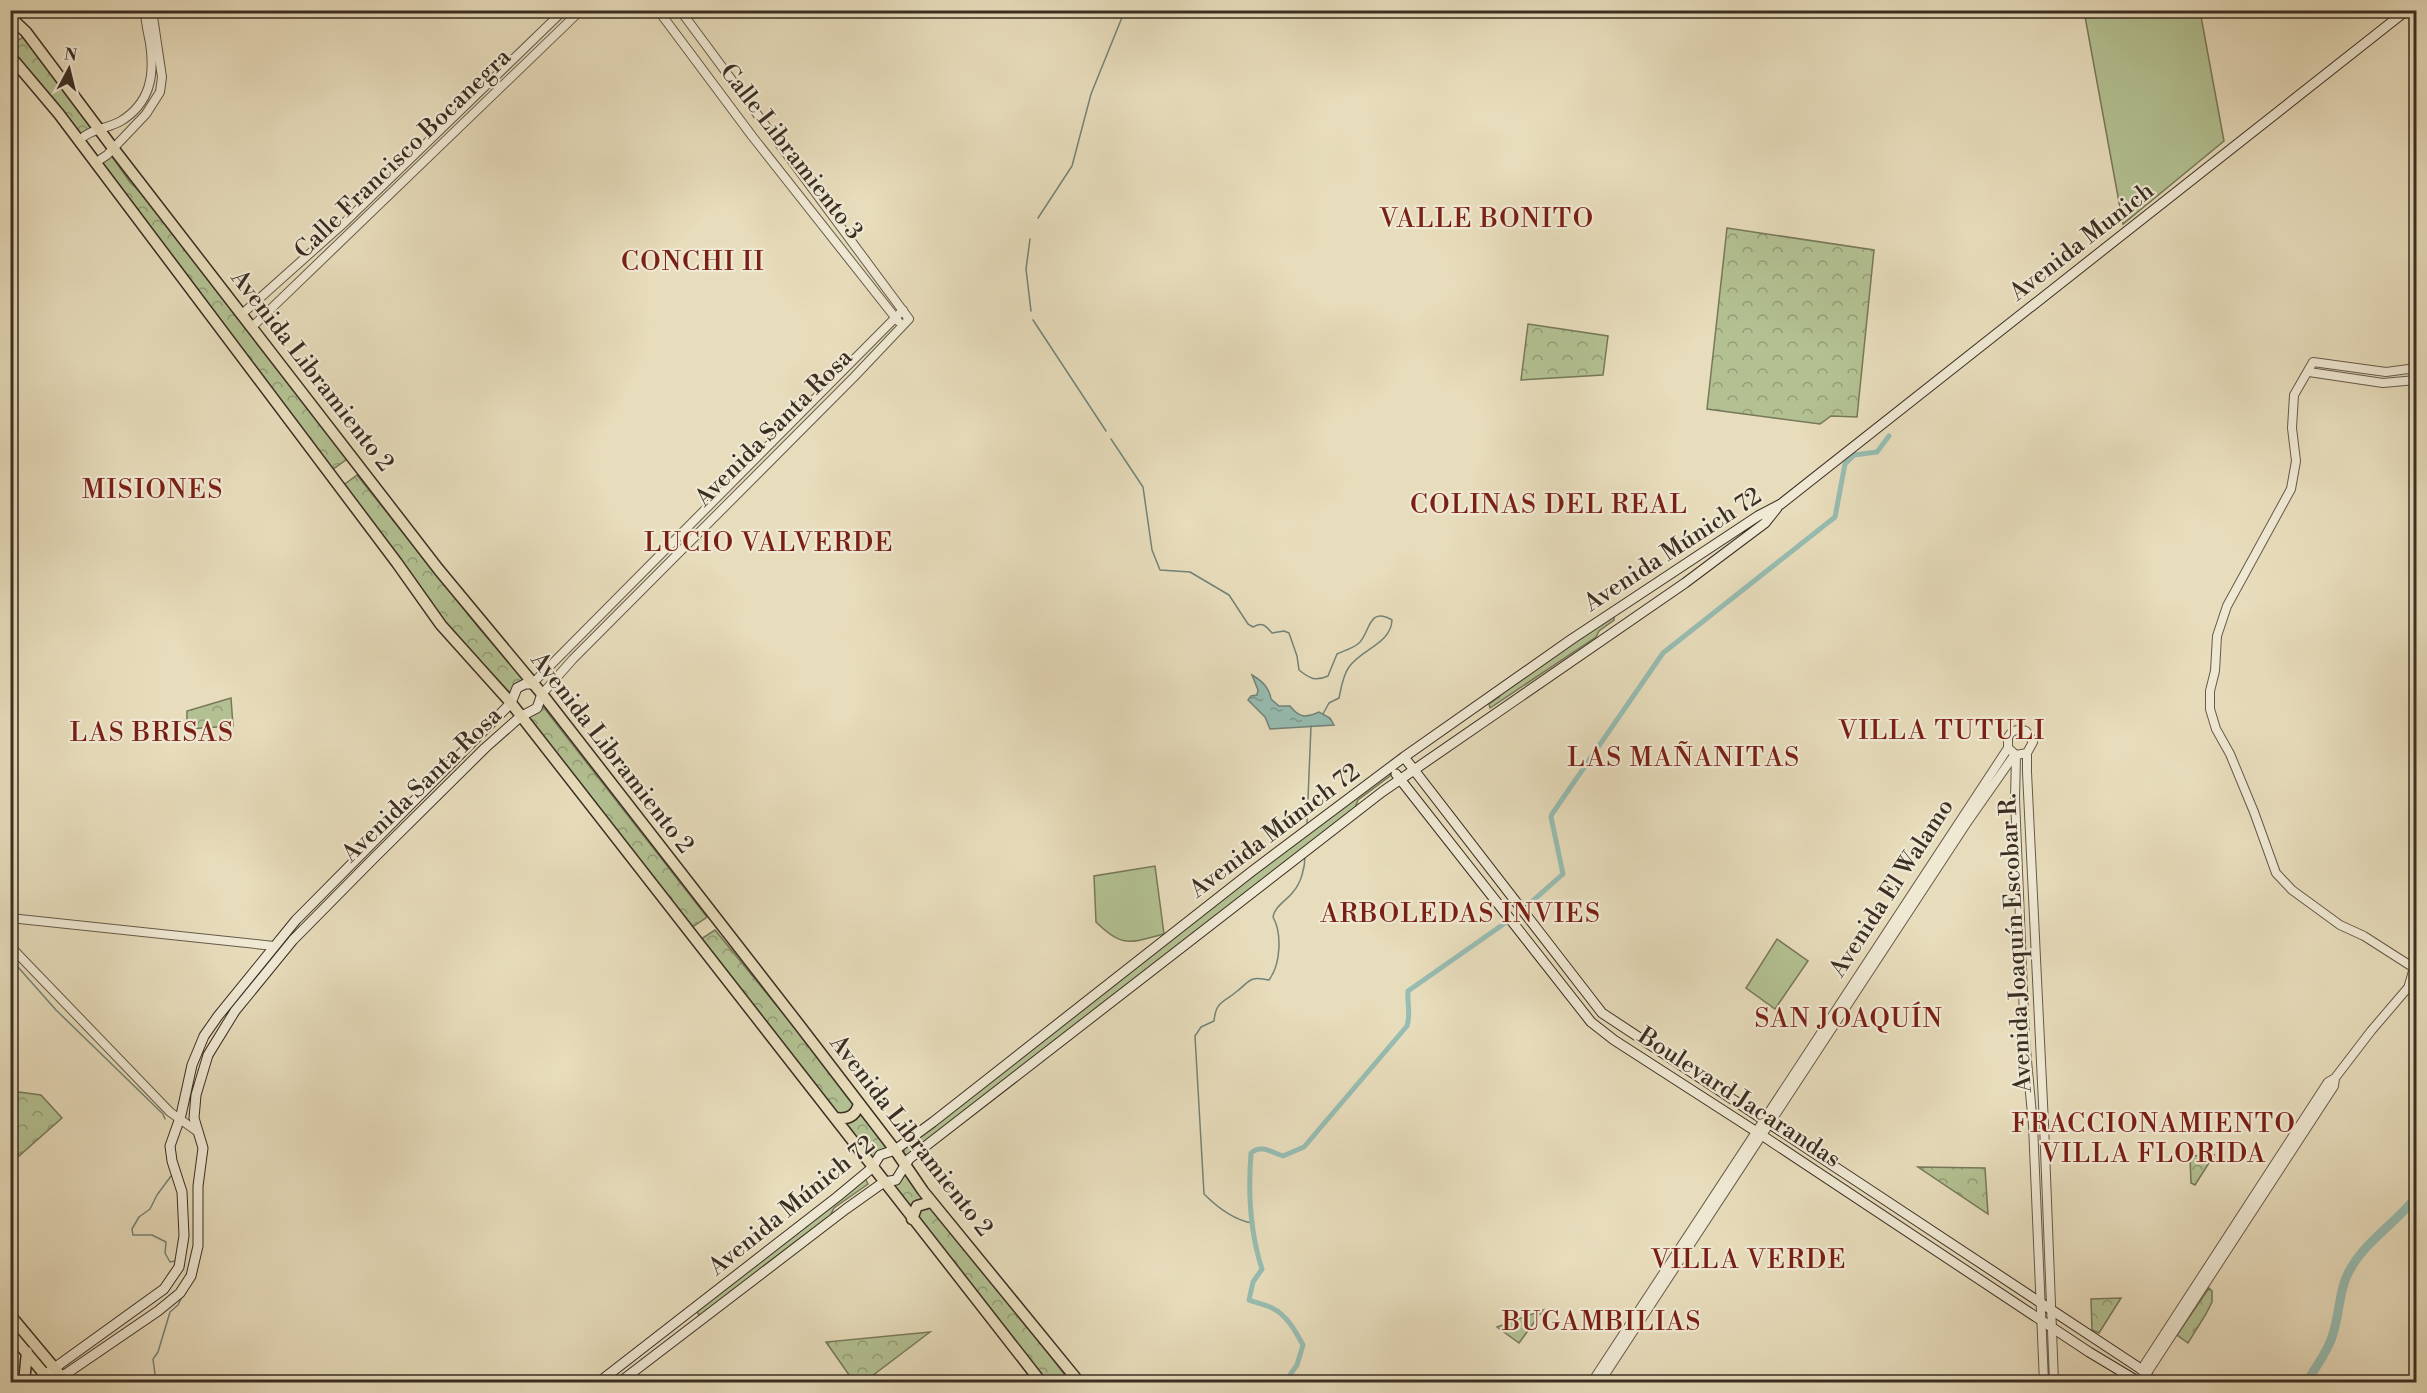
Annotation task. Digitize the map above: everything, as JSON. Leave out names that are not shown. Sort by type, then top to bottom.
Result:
[{"type":"main road","name":"Avenida Munich","points":[[1781,504],[2407,10]]},
{"type":"main road","name":"Avenida Libramiento 2","points":[[10,18],[26,32],[432,561],[542,694],[895,1149],[931,1202],[1079,1383]]},
{"type":"main road","name":"Avenida Libramiento 2","points":[[10,56],[44,94],[392,556],[441,625],[510,703],[912,1219],[1003,1331],[1041,1383]]},
{"type":"main road","name":"Avenida Múnich 72","points":[[599,1383],[872,1168],[880,1155],[895,1149],[933,1122],[1288,844],[1404,757],[1572,639],[1758,516],[1781,504]]},
{"type":"main road","name":"Avenida Múnich 72","points":[[620,1383],[664,1347],[690,1330],[884,1182],[896,1180],[905,1164],[1400,779],[1685,583],[1765,523],[1781,504]]},
{"type":"main road","points":[[1671,575],[1685,583]]},
{"type":"main road","name":"Avenida Santa Rosa","points":[[55,1378],[164,1289],[174,1277],[183,1253],[184,1236],[182,1192],[172,1161],[170,1146],[180,1120],[192,1065],[204,1036],[236,992],[296,920],[510,703],[517,688],[525,684],[532,684]]},
{"type":"main road","name":"Avenida Santa Rosa","points":[[35,1383],[55,1378],[158,1311],[186,1285],[194,1268],[198,1246],[199,1170],[203,1148],[194,1111],[198,1081],[208,1055],[235,1011],[293,940],[485,748],[520,717],[537,708],[542,694]]},
{"type":"main road","name":"Boulevard Jacarandas","points":[[1404,757],[1602,1012],[2144,1372]]},
{"type":"main road","name":"Boulevard Jacarandas","points":[[1392,767],[1590,1022],[1614,1040],[2137,1382]]},
{"type":"main road","points":[[1288,844],[1302,854]]},
{"type":"main road","points":[[1285,867],[1288,844]]},
{"type":"main road","points":[[835,1118],[848,1118],[857,1110],[859,1103]]},
{"type":"main road","points":[[178,1175],[193,1175],[199,1170]]},
{"type":"main road","points":[[912,1219],[917,1206],[931,1202]]},
{"type":"main road","points":[[10,1315],[55,1378]]},
{"type":"main road","points":[[10,1333],[55,1378]]},
{"type":"main road","points":[[24,1383],[27,1352]]},
{"type":"main road","points":[[2137,1382],[2144,1372]]},
{"type":"street","points":[[79,141],[88,133],[100,131],[129,116],[146,96],[152,59],[145,10]]},
{"type":"street","points":[[95,163],[146,114],[160,92],[161,68],[152,10]]},
{"type":"street","name":"Calle Francisco Bocanegra","points":[[242,314],[345,222],[564,10]]},
{"type":"street","name":"Calle Francisco Bocanegra","points":[[252,327],[581,10]]},
{"type":"street","name":"Calle Libramiento 3","points":[[658,10],[895,317],[906,322]]},
{"type":"street","name":"Calle Libramiento 3","points":[[680,10],[903,310],[906,322]]},
{"type":"street","name":"Avenida Santa Rosa","points":[[532,684],[903,310]]},
{"type":"street","name":"Avenida Santa Rosa","points":[[542,694],[573,659],[906,322]]},
{"type":"street","points":[[2409,985],[2414,968],[2364,936],[2340,925],[2292,890],[2276,873],[2230,754],[2216,729],[2210,709],[2210,691],[2215,671],[2217,636],[2225,613],[2242,575],[2290,489],[2296,460],[2292,428],[2294,395],[2313,362],[2386,372],[2416,368]]},
{"type":"street","points":[[2309,372],[2382,383],[2416,380]]},
{"type":"street","name":"Avenida Joaquín Escobar R.","points":[[2044,1383],[2033,1125],[2025,1039],[2013,752],[2007,741],[2010,734],[2016,730],[2024,730],[2031,735],[2033,742],[2027,753],[2054,1383]]},
{"type":"street","points":[[2013,752],[2027,753]]},
{"type":"street","name":"Avenida El Walamo","points":[[1600,1383],[1766,1122],[2013,752]]},
{"type":"street","points":[[10,918],[274,946]]},
{"type":"street","points":[[10,946],[180,1120],[198,1132]]},
{"type":"street","points":[[2144,1372],[2322,1105],[2334,1086],[2335,1078],[2416,978]]},
{"type":"street","name":"Avenida El Walamo","points":[[1592,1383],[1759,1133]]},
{"type":"green space","points":[[2084,11],[2200,11],[2224,141],[2123,224]]},
{"type":"green space","points":[[25,36],[96,130],[80,136],[51,96],[11,49],[10,45]]},
{"type":"green space","points":[[111,155],[347,459],[332,470],[100,163]]},
{"type":"green space","points":[[1727,228],[1874,250],[1857,417],[1831,416],[1820,424],[1707,409]]},
{"type":"green space","points":[[1528,324],[1608,336],[1603,375],[1521,380]]},
{"type":"green space","points":[[357,475],[479,628],[524,680],[511,694],[434,611],[341,487]]},
{"type":"green space","points":[[1614,616],[1614,620],[1599,631],[1596,637],[1490,708],[1489,704],[1504,690]]},
{"type":"green space","points":[[231,698],[233,726],[187,729],[187,711]]},
{"type":"green space","points":[[541,704],[707,917],[691,928],[526,718]]},
{"type":"green space","points":[[1387,772],[1391,772],[1390,776],[1358,800],[1355,808],[907,1156],[904,1153],[904,1147]]},
{"type":"green space","points":[[1155,866],[1164,934],[1143,940],[1120,940],[1096,922],[1094,876]]},
{"type":"green space","points":[[715,930],[853,1099],[853,1109],[840,1115],[832,1112],[698,941]]},
{"type":"green space","points":[[1777,939],[1808,961],[1775,1009],[1746,988]]},
{"type":"green space","points":[[11,1091],[41,1095],[62,1118],[11,1163]]},
{"type":"green space","points":[[860,1112],[888,1148],[870,1159],[842,1123]]},
{"type":"green space","points":[[2214,1155],[2195,1185],[2191,1183],[2190,1156]]},
{"type":"green space","points":[[1918,1167],[1985,1168],[1988,1214]]},
{"type":"green space","points":[[907,1174],[925,1198],[916,1201],[908,1212],[889,1185]]},
{"type":"green space","points":[[865,1178],[868,1184],[834,1208],[830,1216],[707,1311],[701,1315],[698,1314],[697,1308]]},
{"type":"green space","points":[[928,1204],[1001,1291],[1068,1379],[1064,1382],[1045,1382],[916,1223],[916,1212]]},
{"type":"green space","points":[[2209,1288],[2212,1291],[2212,1302],[2188,1343],[2177,1335]]},
{"type":"green space","points":[[2121,1298],[2099,1333],[2092,1330],[2091,1299]]},
{"type":"green space","points":[[1543,1310],[1519,1343],[1497,1327]]},
{"type":"green space","points":[[930,1332],[864,1382],[854,1382],[826,1342]]},
{"type":"water","points":[[1252,675],[1264,685],[1271,699],[1279,706],[1290,706],[1296,713],[1303,716],[1319,712],[1330,718],[1334,725],[1270,729],[1265,717],[1248,700],[1251,696],[1257,695],[1258,690]]},
{"type":"waterway","points":[[1038,218],[1072,166],[1091,94],[1125,10]]},
{"type":"waterway","points":[[1030,239],[1026,269],[1031,311]]},
{"type":"waterway","points":[[1033,320],[1106,431]]},
{"type":"waterway","points":[[1285,1382],[1297,1365],[1303,1345],[1282,1315],[1269,1307],[1249,1300],[1253,1282],[1262,1269],[1251,1211],[1251,1153],[1262,1149],[1283,1156],[1304,1147],[1407,1026],[1408,991],[1518,914],[1563,874],[1552,814],[1663,653],[1835,517],[1845,464],[1854,455],[1877,452],[1889,436]]},
{"type":"waterway","points":[[1111,439],[1143,487],[1152,550],[1160,570],[1190,572],[1229,595],[1248,624],[1253,627],[1264,625],[1272,633],[1284,631],[1289,633],[1299,670],[1306,675],[1316,679],[1328,676],[1337,654],[1359,643],[1374,618],[1378,616],[1392,620],[1387,635],[1349,667],[1339,698],[1329,703],[1323,714]]},
{"type":"waterway","points":[[1307,823],[1311,726]]},
{"type":"waterway","points":[[1252,1223],[1226,1212],[1204,1194],[1195,1036],[1201,1027],[1214,1021],[1216,1010],[1221,1003],[1247,982],[1257,978],[1269,980],[1276,966],[1279,948],[1274,913],[1296,888],[1303,870],[1305,856]]},
{"type":"waterway","points":[[10,958],[56,1010],[163,1114],[165,1119]]},
{"type":"waterway","points":[[171,1176],[150,1209],[139,1217],[132,1229],[133,1235],[152,1235],[166,1242],[165,1253],[170,1262],[175,1261]]},
{"type":"waterway","points":[[2307,1382],[2331,1341],[2344,1283],[2351,1268],[2365,1249],[2416,1197]]},
{"type":"waterway","points":[[156,1382],[153,1359],[158,1352],[170,1312],[181,1299]]},
{"type":"district","name":"VALLE BONITO","points":[[1487,219]]},
{"type":"district","name":"CONCHI II","points":[[693,262]]},
{"type":"district","name":"MISIONES","points":[[153,490]]},
{"type":"district","name":"COLINAS DEL REAL","points":[[1549,505]]},
{"type":"district","name":"LUCIO VALVERDE","points":[[769,543]]},
{"type":"district","name":"VILLA TUTULI","points":[[1942,731]]},
{"type":"district","name":"LAS BRISAS","points":[[152,733]]},
{"type":"district","name":"LAS MAÑANITAS","points":[[1684,758]]},
{"type":"district","name":"ARBOLEDAS INVIES","points":[[1461,914]]},
{"type":"district","name":"SAN JOAQUÍN","points":[[1849,1019]]},
{"type":"district","name":"FRACCIONAMIENTO VILLA FLORIDA","points":[[2154,1139]]},
{"type":"district","name":"VILLA VERDE","points":[[1749,1260]]},
{"type":"district","name":"BUGAMBILIAS","points":[[1602,1322]]}]
